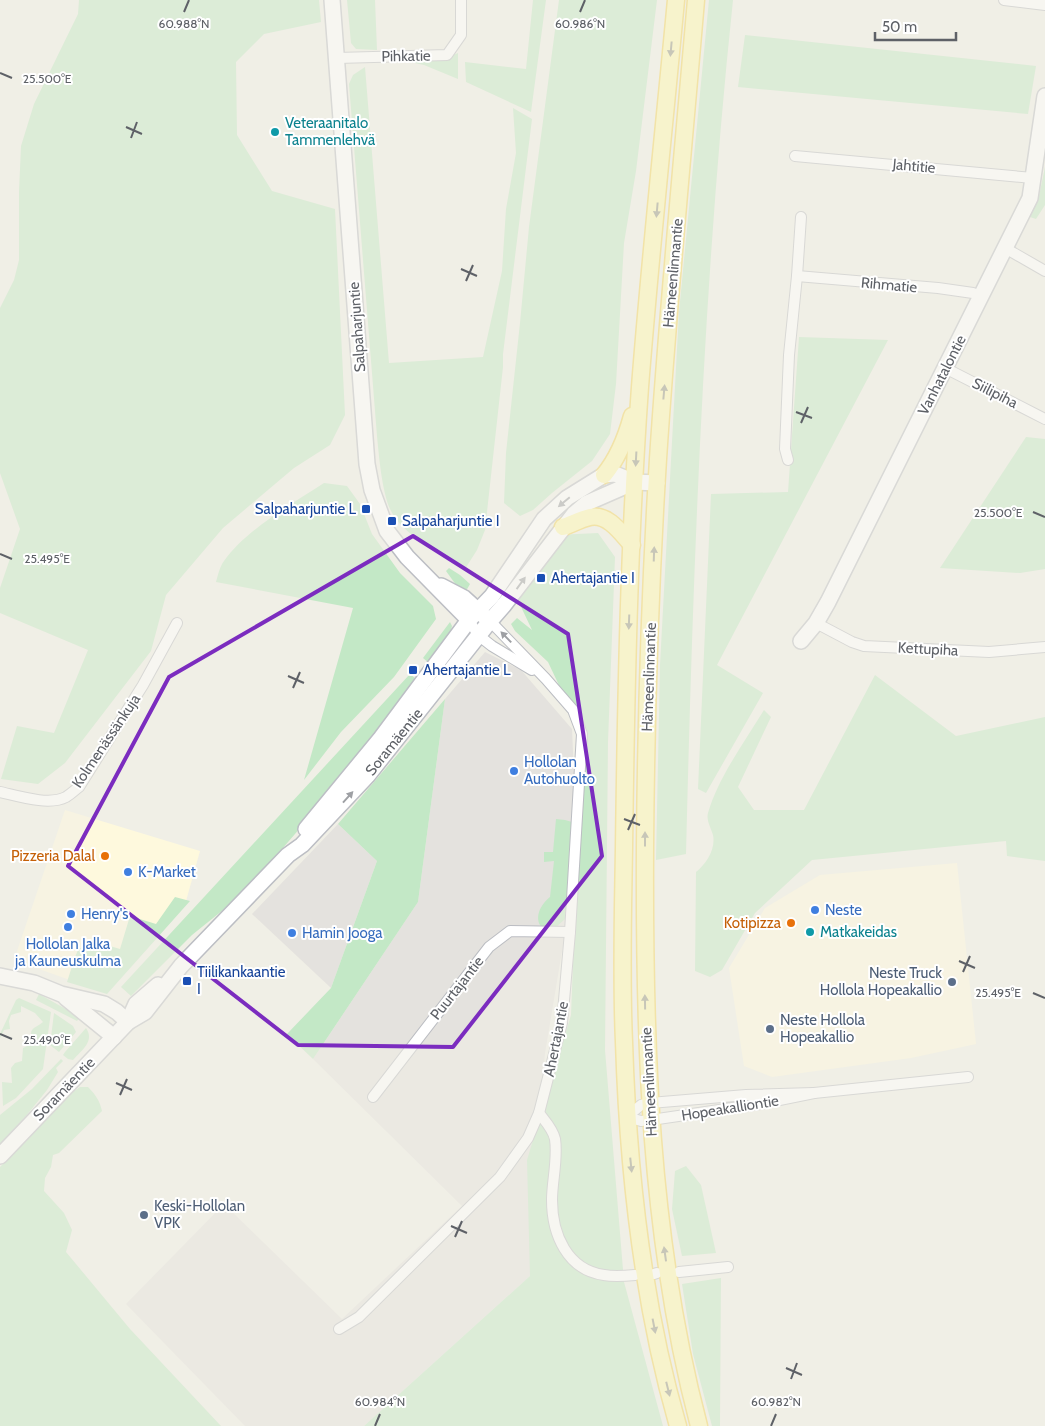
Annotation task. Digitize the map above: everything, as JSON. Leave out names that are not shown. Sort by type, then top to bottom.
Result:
[{"type":"main road","name":"Hämeenlinnantie","points":[[676,0],[640,385],[635,482],[625,750],[623,1040],[636,1211],[659,1352],[678,1426]]},
{"type":"main road","name":"Hämeenlinnantie","points":[[696,0],[657,483],[646,748],[644,962],[651,1120],[661,1224],[681,1354],[699,1426]]},
{"type":"main road","points":[[604,475],[613,464],[628,431],[640,385]]},
{"type":"main road","points":[[563,527],[592,516],[605,519],[616,527],[632,546]]},
{"type":"street","name":"Salpaharjuntie","points":[[332,0],[367,464],[372,490],[387,530],[407,557],[432,581],[464,598],[474,615]]},
{"type":"street","name":"Pihkatie","points":[[336,58],[447,55],[461,35],[461,0]]},
{"type":"street","points":[[1004,0],[1045,5]]},
{"type":"street","name":"Vanhatalontie","points":[[801,641],[816,623],[1030,198],[1045,96]]},
{"type":"street","name":"Jahtitie","points":[[795,156],[1033,178]]},
{"type":"street","points":[[788,460],[785,449],[789,355],[801,217]]},
{"type":"street","points":[[1005,248],[1045,271]]},
{"type":"street","name":"Rihmatie","points":[[796,276],[938,288],[973,293],[981,297]]},
{"type":"street","name":"Siilipiha","points":[[945,368],[1045,419]]},
{"type":"street","name":"Soramäentie","points":[[288,855],[296,840],[381,738],[474,615],[492,596],[544,519],[566,498],[604,475],[615,474],[635,482],[657,483]]},
{"type":"street","name":"Soramäentie","points":[[0,1156],[128,1022],[145,1012],[181,966],[288,855],[308,839],[368,775],[574,514],[588,503],[635,482]]},
{"type":"street","points":[[474,615],[490,621]]},
{"type":"street","name":"Ahertajantie","points":[[474,615],[478,635],[492,646],[546,679]]},
{"type":"street","name":"Ahertajantie","points":[[340,1330],[359,1317],[500,1177],[528,1138],[539,1113],[562,1023],[570,932],[582,734],[573,710],[490,621]]},
{"type":"street","name":"Kettupiha","points":[[816,623],[852,642],[864,646],[989,652],[1045,648]]},
{"type":"street","name":"Kolmenässänkuja","points":[[0,792],[26,799],[50,800],[65,798],[79,787],[143,685],[177,624]]},
{"type":"street","name":"Puurtajantie","points":[[373,1098],[489,947],[510,931],[570,932]]},
{"type":"street","points":[[0,976],[34,983],[61,994],[104,1004],[128,1022]]},
{"type":"street","points":[[61,994],[114,1036]]},
{"type":"street","name":"Hopeakalliontie","points":[[814,1093],[753,1105],[651,1120],[641,1121],[628,1116],[641,1105],[650,1103],[746,1095],[814,1093],[968,1077]]},
{"type":"street","points":[[539,1113],[555,1138],[552,1201],[556,1229],[563,1247],[576,1262],[588,1270],[603,1275],[635,1275]]},
{"type":"street","points":[[679,1272],[728,1267]]},
{"type":"highlighted area","points":[[413,536],[568,634],[602,856],[453,1047],[298,1045],[68,866],[169,677]]},
{"type":"shaded area","points":[[485,652],[521,670],[572,729],[575,796],[564,939],[545,1053],[530,1276],[364,1426],[245,1426],[126,1304],[224,1204],[342,1319],[462,1206],[313,1059],[418,902],[445,699]]},
{"type":"shaded area","points":[[65,810],[200,851],[186,901],[106,993],[14,960]]},
{"type":"shaded area","points":[[338,824],[377,861],[331,988],[252,914]]},
{"type":"shaded area","points":[[957,863],[976,1044],[911,1058],[772,1077],[744,1066],[729,968],[765,908],[820,875]]},
{"type":"green space","points":[[79,0],[319,0],[321,22],[264,34],[236,62],[237,135],[272,191],[335,209],[345,415],[330,445],[294,468],[223,528],[166,595],[151,651],[65,763],[38,784],[1,779],[17,726],[54,733],[88,650],[0,613],[0,588],[20,529],[0,473],[0,308],[14,280],[19,260],[21,146],[34,104],[78,14]]},
{"type":"green space","points":[[347,0],[375,0],[377,50],[356,49],[351,43]]},
{"type":"green space","points":[[533,0],[546,0],[531,112],[466,82],[465,62],[526,69]]},
{"type":"green space","points":[[559,0],[657,0],[636,171],[624,243],[616,384],[610,434],[592,461],[533,510],[520,516],[504,503],[506,453],[529,227]]},
{"type":"green space","points":[[709,0],[733,0],[714,213],[701,427],[692,640],[686,854],[656,860],[660,665],[679,312]]},
{"type":"green space","points":[[745,35],[1036,66],[1028,114],[738,87]]},
{"type":"green space","points":[[458,53],[458,79],[424,65],[410,62],[441,60]]},
{"type":"green space","points":[[365,67],[389,363],[483,357],[502,271],[506,209],[516,153],[513,108],[532,119],[503,354],[485,530],[477,550],[465,569],[423,543],[403,527],[390,509],[383,483],[377,436],[349,84],[353,75]]},
{"type":"green space","points":[[1045,167],[1045,205],[1036,219],[1030,217],[1039,196]]},
{"type":"green space","points":[[799,337],[888,340],[717,665],[763,693],[706,793],[698,789],[711,494],[788,492]]},
{"type":"green space","points":[[1026,437],[1045,439],[1045,569],[1020,573],[940,568]]},
{"type":"green space","points":[[324,483],[347,486],[360,504],[372,534],[400,573],[433,606],[436,619],[394,677],[341,732],[304,780],[353,608],[216,582],[223,563],[233,550],[257,528]]},
{"type":"green space","points":[[598,533],[615,557],[608,742],[605,1050],[624,1282],[663,1426],[364,1426],[530,1276],[527,1160],[571,1015],[582,734],[548,662],[515,631],[511,624],[517,618],[532,630],[514,592],[557,535]]},
{"type":"green space","points":[[449,568],[470,584],[466,591],[459,589],[446,571]]},
{"type":"green space","points":[[450,622],[452,626],[450,635],[429,663],[423,658]]},
{"type":"green space","points":[[410,674],[416,679],[348,773],[275,857],[223,910],[192,935],[131,996],[121,987]]},
{"type":"green space","points":[[875,675],[956,736],[1045,717],[1045,861],[1007,856],[1006,841],[812,860],[755,913],[722,970],[710,977],[695,971],[696,872],[712,851],[714,840],[708,821],[708,813],[718,786],[733,760],[764,710],[771,717],[738,787],[754,810],[804,810]]},
{"type":"green space","points":[[445,699],[418,902],[313,1059],[287,1034],[331,988],[377,861],[338,824]]},
{"type":"green space","points":[[556,819],[572,822],[565,919],[555,928],[543,929],[538,921],[538,917],[543,904],[550,897],[554,861],[544,862],[544,852],[553,852]]},
{"type":"green space","points":[[175,897],[190,901],[107,994],[67,982],[78,950],[85,945],[97,948],[103,944],[120,949],[130,916],[156,924]]},
{"type":"green space","points":[[39,994],[80,1017],[77,1021],[36,1000]]},
{"type":"green space","points":[[19,998],[51,1012],[43,1069],[16,1098],[3,1106],[2,1082],[12,1083],[11,1068],[15,1063],[22,1061],[23,1048],[33,1043],[31,1031],[43,1022],[35,1013],[21,1006],[21,1012],[11,1015],[9,1021],[10,1029],[4,1030],[0,1038],[0,1034],[16,1000]]},
{"type":"green space","points":[[54,1013],[73,1026],[76,1032],[59,1052],[50,1045]]},
{"type":"green space","points":[[86,1028],[89,1037],[86,1045],[73,1060],[68,1059],[63,1055]]},
{"type":"green space","points":[[61,1059],[63,1061],[56,1068],[58,1072],[47,1090],[0,1144],[0,1115],[32,1089]]},
{"type":"green space","points":[[80,1087],[88,1087],[91,1090],[99,1101],[102,1111],[59,1153],[53,1155],[51,1167],[45,1178],[44,1191],[64,1213],[72,1230],[66,1252],[130,1329],[221,1426],[0,1426],[0,1167]]},
{"type":"green space","points":[[686,1166],[701,1185],[716,1253],[682,1256],[672,1209],[675,1171]]},
{"type":"green space","points":[[721,1278],[720,1426],[712,1426],[693,1354],[682,1284]]},
{"type":"place","name":"Veteraanitalo Tammenlehvä","points":[[275,132]]},
{"type":"place","name":"Salpaharjuntie L","points":[[366,509]]},
{"type":"place","name":"Salpaharjuntie I","points":[[392,521]]},
{"type":"place","name":"Ahertajantie I","points":[[541,578]]},
{"type":"place","name":"Ahertajantie L","points":[[413,670]]},
{"type":"place","name":"Hollolan Autohuolto","points":[[514,771]]},
{"type":"place","name":"Pizzeria Dalal","points":[[105,856]]},
{"type":"place","name":"K-Market","points":[[128,872]]},
{"type":"place","name":"Neste","points":[[815,910]]},
{"type":"place","name":"Henry's","points":[[71,914]]},
{"type":"place","name":"Kotipizza","points":[[791,923]]},
{"type":"place","name":"Hollolan Jalka ja Kauneuskulma","points":[[68,927]]},
{"type":"place","name":"Matkakeidas","points":[[810,932]]},
{"type":"place","name":"Hamin Jooga","points":[[292,933]]},
{"type":"place","name":"Tiilikankaantie I","points":[[187,981]]},
{"type":"place","name":"Neste Truck Hollola Hopeakallio","points":[[952,982]]},
{"type":"place","name":"Neste Hollola Hopeakallio","points":[[770,1029]]},
{"type":"place","name":"Keski-Hollolan VPK","points":[[144,1215]]}]
